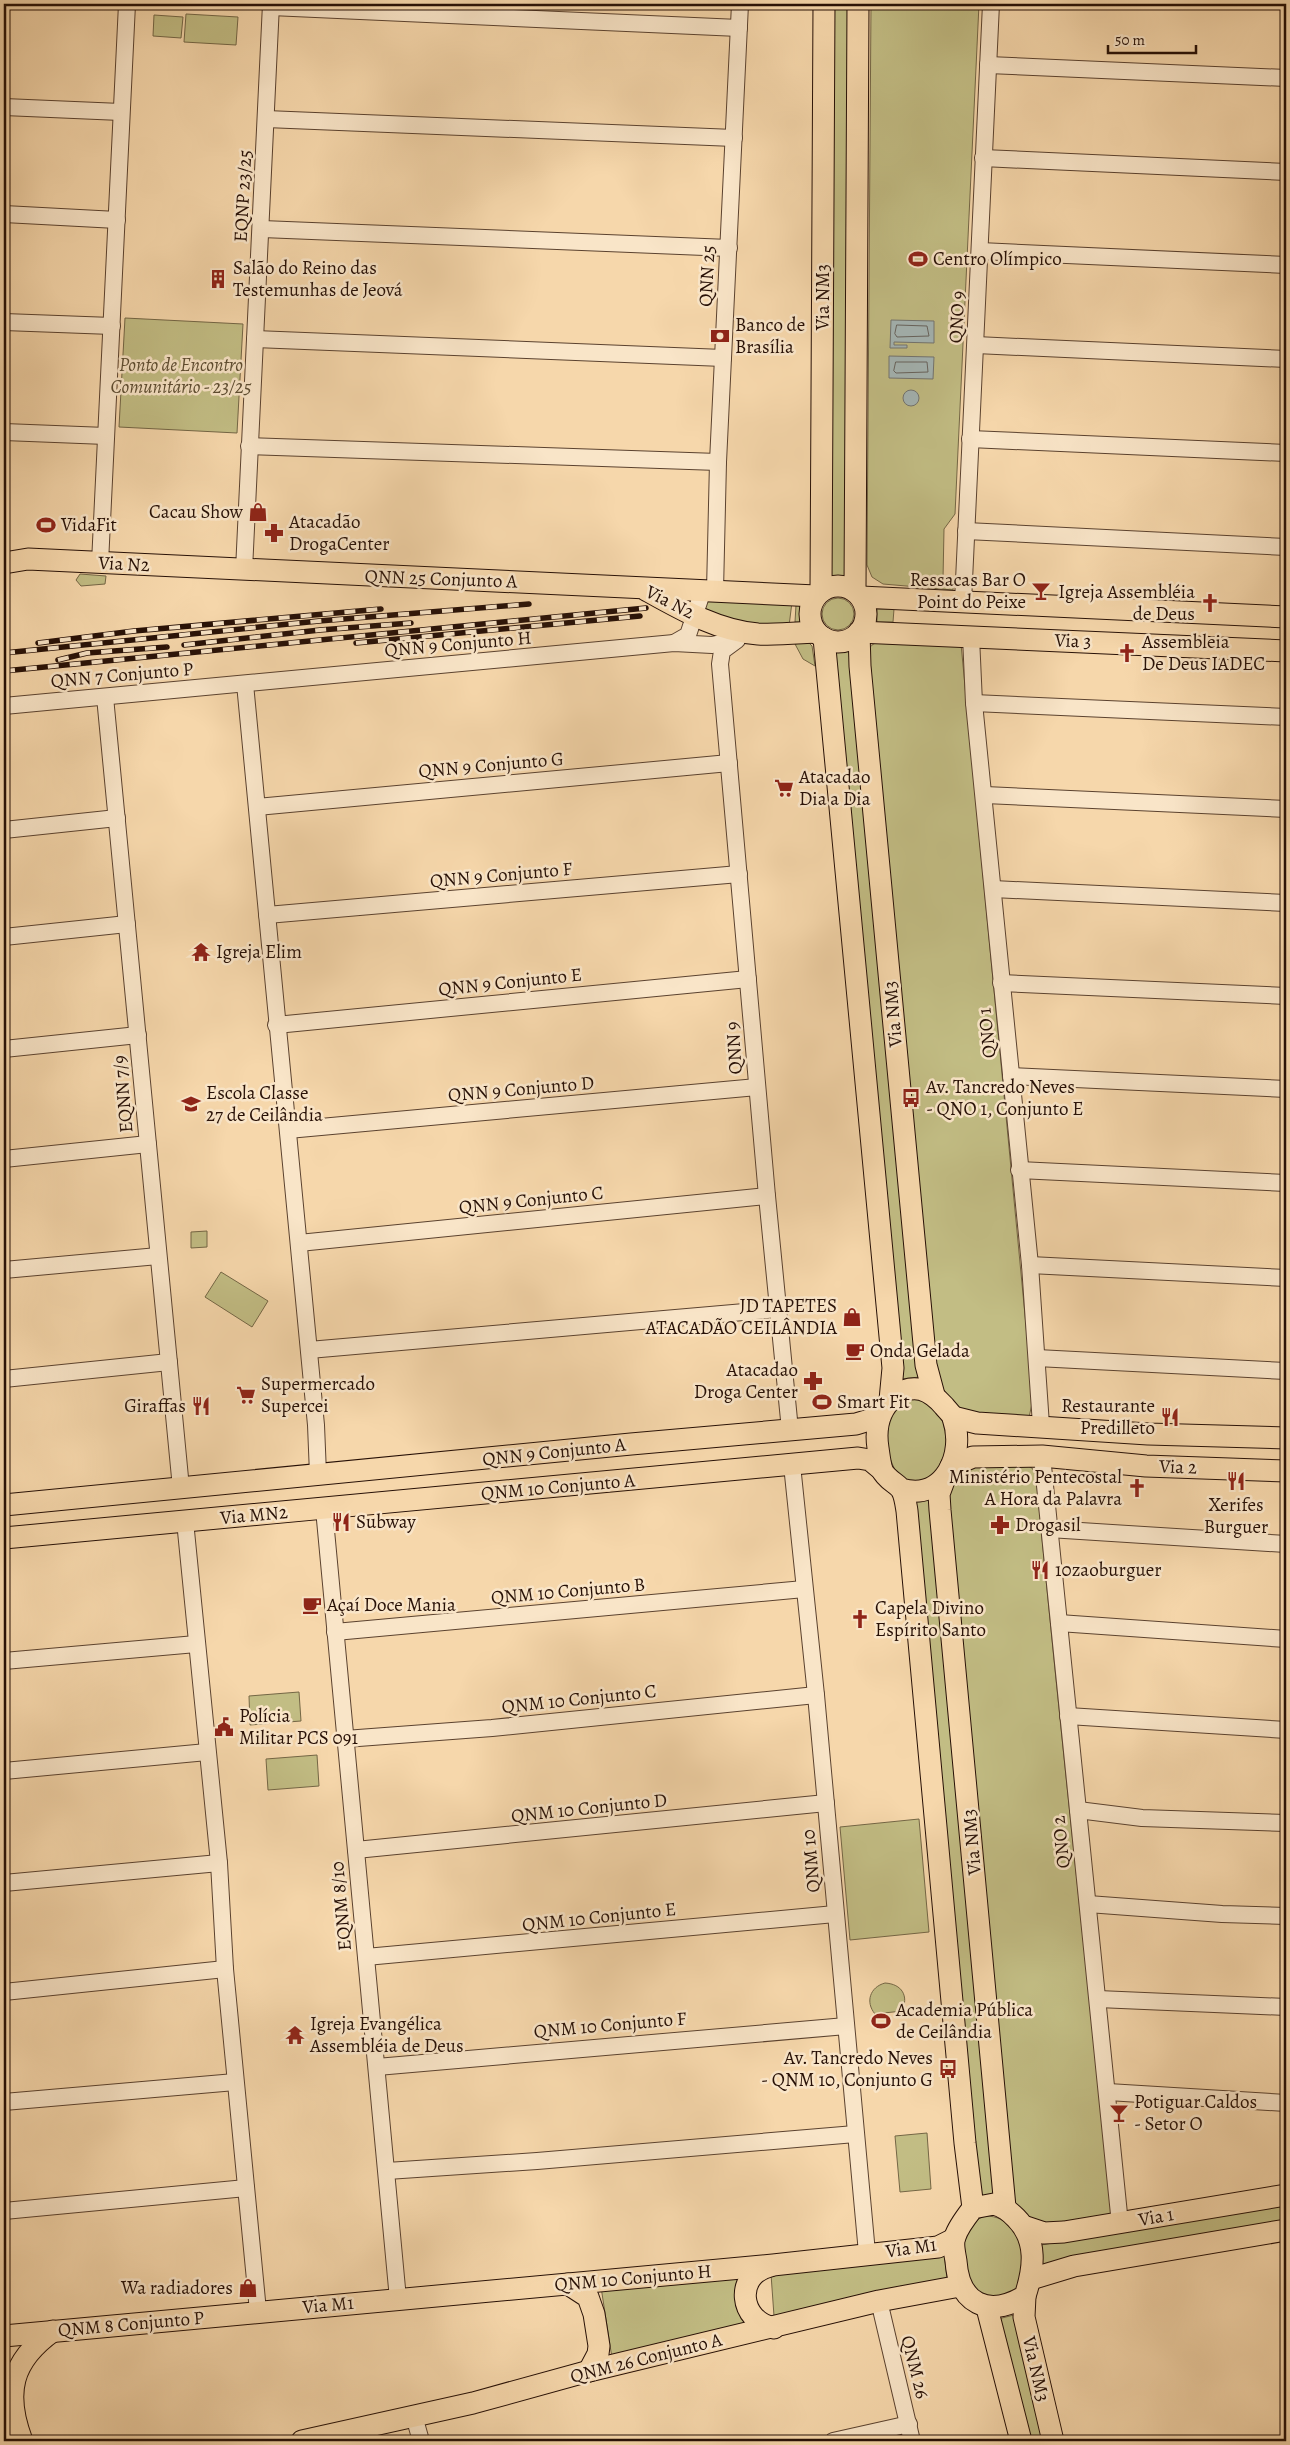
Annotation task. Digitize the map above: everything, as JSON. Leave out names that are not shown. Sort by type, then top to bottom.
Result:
[{"type":"main road","name":"Via NM3","points":[[818,594],[824,4]]},
{"type":"main road","name":"Via NM3","points":[[858,4],[858,594]]},
{"type":"main road","points":[[4,558],[28,559]]},
{"type":"main road","name":"Via N2","points":[[4,563],[28,559],[244,570]]},
{"type":"main road","name":"QNN 25 Conjunto A","points":[[244,570],[639,586]]},
{"type":"main road","points":[[834,585],[843,586],[858,594],[866,612],[865,622],[859,632],[852,638],[840,642],[820,635],[811,623],[810,612],[818,594],[834,585]]},
{"type":"main road","name":"Via N2","points":[[639,586],[818,594]]},
{"type":"main road","name":"Via N2","points":[[639,586],[693,615],[738,631],[758,634],[820,635]]},
{"type":"main road","name":"Via 3","points":[[858,594],[963,602],[1286,617]]},
{"type":"main road","points":[[1055,640],[1100,633],[1184,638],[1194,632],[1196,624],[1192,616],[1185,613]]},
{"type":"main road","points":[[1222,648],[1212,638],[1213,630],[1221,623],[1286,621]]},
{"type":"main road","name":"Via NM3","points":[[859,632],[860,666],[923,1335],[928,1375],[934,1395]]},
{"type":"main road","name":"Via 3","points":[[859,632],[1286,651]]},
{"type":"main road","name":"Via NM3","points":[[820,635],[893,1368],[885,1408]]},
{"type":"main road","points":[[790,1430],[856,1424],[885,1408],[902,1391],[912,1388],[921,1389],[934,1395],[953,1417],[957,1441],[948,1472],[932,1488],[922,1492],[914,1493],[901,1489],[870,1460],[858,1458],[792,1465]]},
{"type":"main road","points":[[882,1470],[878,1447],[885,1408]]},
{"type":"main road","name":"Via 2","points":[[953,1417],[977,1423],[1041,1425],[1148,1434],[1286,1438]]},
{"type":"main road","name":"QNN 9 Conjunto A","points":[[318,1474],[790,1430]]},
{"type":"main road","points":[[1108,1463],[1115,1454],[1117,1441],[1110,1431]]},
{"type":"main road","points":[[1146,1466],[1137,1454],[1138,1442],[1148,1434]]},
{"type":"main road","points":[[490,1493],[474,1490],[470,1486],[468,1479],[475,1468],[578,1460],[631,1444]]},
{"type":"main road","name":"Via 2","points":[[948,1472],[973,1457],[1042,1456],[1146,1466],[1286,1471]]},
{"type":"main road","points":[[313,1510],[362,1496],[445,1487],[450,1477],[448,1469],[439,1463]]},
{"type":"main road","name":"QNM 10 Conjunto A","points":[[313,1510],[792,1465]]},
{"type":"main road","name":"Via NM3","points":[[948,1472],[939,1494],[940,1510],[1004,2207]]},
{"type":"main road","name":"Via MN2","points":[[176,1488],[318,1474]]},
{"type":"main road","points":[[14,1504],[176,1488]]},
{"type":"main road","points":[[72,1532],[63,1528],[58,1521],[59,1512],[63,1508],[134,1500],[176,1488]]},
{"type":"main road","name":"Via NM3","points":[[901,1489],[907,1511],[965,2143],[974,2208]]},
{"type":"main road","points":[[4,1531],[31,1529],[39,1517],[34,1506],[14,1504]]},
{"type":"main road","name":"Via MN2","points":[[4,1538],[313,1510]]},
{"type":"main road","name":"Via 1","points":[[1026,2227],[1044,2232],[1120,2224],[1286,2195]]},
{"type":"main road","points":[[994,2204],[1004,2207],[1026,2227],[1033,2252],[1028,2287],[1002,2307],[987,2308],[973,2299],[960,2286],[956,2268],[954,2239],[974,2208],[994,2204]]},
{"type":"main road","name":"Via 1","points":[[1028,2287],[1074,2266],[1286,2230]]},
{"type":"main road","name":"Via M1","points":[[867,2254],[938,2247],[954,2239]]},
{"type":"main road","name":"QNM 10 Conjunto H","points":[[398,2299],[773,2265],[867,2254]]},
{"type":"main road","points":[[773,2265],[754,2274],[747,2286],[745,2295],[747,2307],[754,2319],[774,2328]]},
{"type":"main road","points":[[568,2284],[588,2297],[594,2314],[599,2346],[598,2354],[589,2371]]},
{"type":"main road","points":[[879,2301],[960,2286]]},
{"type":"main road","name":"Via NM3","points":[[1028,2287],[1024,2317],[1054,2441]]},
{"type":"main road","name":"Via M1","points":[[258,2311],[398,2299]]},
{"type":"main road","name":"QNM 26 Conjunto A","points":[[302,2441],[472,2402],[589,2371],[774,2328],[879,2301]]},
{"type":"main road","name":"Via NM3","points":[[987,2308],[1021,2441]]},
{"type":"main road","name":"QNM 8 Conjunto P","points":[[4,2336],[53,2330],[191,2320],[258,2311]]},
{"type":"main road","points":[[12,2441],[14,2419],[12,2397],[16,2372],[29,2351],[53,2330]]},
{"type":"main road","points":[[4,2397],[22,2441]]},
{"type":"street","points":[[100,563],[126,4]]},
{"type":"street","name":"QNN 25","points":[[710,588],[729,248],[740,4]]},
{"type":"street","name":"QNO 9","points":[[963,602],[991,4]]},
{"type":"street","points":[[271,6],[739,28]]},
{"type":"street","name":"EQNP 23/25","points":[[244,570],[262,229],[271,6]]},
{"type":"street","points":[[988,65],[1286,78]]},
{"type":"street","points":[[4,107],[122,112]]},
{"type":"street","points":[[266,119],[734,138]]},
{"type":"street","points":[[983,158],[1286,172]]},
{"type":"street","points":[[4,214],[117,220]]},
{"type":"street","points":[[262,229],[729,248]]},
{"type":"street","points":[[980,251],[1286,265]]},
{"type":"street","points":[[4,322],[112,326]]},
{"type":"street","points":[[255,339],[723,358]]},
{"type":"street","points":[[976,345],[1286,359]]},
{"type":"street","points":[[4,432],[106,436]]},
{"type":"street","points":[[970,439],[1286,453]]},
{"type":"street","points":[[250,446],[718,462]]},
{"type":"street","points":[[966,532],[1286,547]]},
{"type":"street","points":[[674,643],[688,635],[693,615],[710,588]]},
{"type":"street","name":"QNN 9","points":[[693,615],[712,645],[720,664],[757,1087],[790,1430]]},
{"type":"street","name":"QNN 9 Conjunto H","points":[[245,684],[674,643],[712,645],[758,634]]},
{"type":"street","name":"QNO 1","points":[[971,637],[974,703],[985,795],[992,890],[1030,1265],[1041,1425]]},
{"type":"street","points":[[720,664],[722,651],[737,640]]},
{"type":"street","points":[[245,684],[258,807],[276,1025],[309,1350],[318,1474]]},
{"type":"street","name":"QNN 7 Conjunto P","points":[[4,706],[245,684]]},
{"type":"street","name":"EQNN 7/9","points":[[105,697],[169,1362],[176,1488]]},
{"type":"street","points":[[974,703],[1286,717]]},
{"type":"street","name":"QNN 9 Conjunto G","points":[[258,807],[729,763]]},
{"type":"street","points":[[985,795],[1286,809]]},
{"type":"street","points":[[4,830],[117,818]]},
{"type":"street","name":"QNN 9 Conjunto F","points":[[267,915],[739,874]]},
{"type":"street","points":[[992,890],[1286,903]]},
{"type":"street","points":[[4,937],[127,924]]},
{"type":"street","name":"QNN 9 Conjunto E","points":[[276,1025],[748,979]]},
{"type":"street","points":[[1001,983],[1286,996]]},
{"type":"street","points":[[4,1049],[138,1035]]},
{"type":"street","points":[[1011,1076],[1286,1089]]},
{"type":"street","name":"QNN 9 Conjunto D","points":[[288,1130],[757,1087]]},
{"type":"street","points":[[4,1159],[148,1144]]},
{"type":"street","points":[[1019,1170],[1286,1183]]},
{"type":"street","name":"QNN 9 Conjunto C","points":[[299,1243],[767,1196]]},
{"type":"street","points":[[4,1270],[158,1256]]},
{"type":"street","points":[[1030,1265],[1286,1278]]},
{"type":"street","points":[[309,1350],[778,1309]]},
{"type":"street","points":[[1037,1358],[1286,1371]]},
{"type":"street","points":[[4,1379],[169,1362]]},
{"type":"street","name":"QNO 2","points":[[1042,1456],[1120,2224]]},
{"type":"street","name":"QNM 10","points":[[792,1465],[816,1695],[867,2254]]},
{"type":"street","name":"EQNM 8/10","points":[[313,1510],[335,1632],[398,2299]]},
{"type":"street","points":[[185,1521],[219,1862],[225,1969],[258,2311]]},
{"type":"street","points":[[1050,1529],[1286,1544]]},
{"type":"street","name":"QNM 10 Conjunto B","points":[[335,1632],[804,1589]]},
{"type":"street","points":[[1059,1623],[1286,1639]]},
{"type":"street","points":[[4,1661],[196,1644]]},
{"type":"street","name":"QNM 10 Conjunto C","points":[[345,1739],[492,1728],[816,1695]]},
{"type":"street","points":[[1068,1716],[1286,1730]]},
{"type":"street","points":[[4,1772],[207,1752]]},
{"type":"street","name":"QNM 10 Conjunto D","points":[[356,1850],[502,1837],[826,1803]]},
{"type":"street","points":[[1078,1810],[1142,1818],[1286,1823]]},
{"type":"street","points":[[4,1883],[219,1862]]},
{"type":"street","points":[[1088,1904],[1222,1914],[1286,1916]]},
{"type":"street","name":"QNM 10 Conjunto E","points":[[366,1957],[516,1945],[835,1914]]},
{"type":"street","points":[[4,1992],[225,1969]]},
{"type":"street","points":[[1098,1999],[1286,2007]]},
{"type":"street","name":"QNM 10 Conjunto F","points":[[377,2067],[846,2026]]},
{"type":"street","points":[[4,2102],[235,2082]]},
{"type":"street","points":[[1108,2092],[1286,2103]]},
{"type":"street","points":[[387,2171],[537,2161],[856,2134]]},
{"type":"street","points":[[4,2212],[246,2188]]},
{"type":"street","name":"QNM 26","points":[[879,2301],[912,2441]]},
{"type":"street","points":[[414,2416],[420,2441]]},
{"type":"street","points":[[833,2441],[908,2424]]},
{"type":"green space","points":[[831,4],[853,4],[849,581],[828,581]]},
{"type":"green space","name":"Centro Olímpico","points":[[871,4],[979,4],[955,514],[944,529],[943,579],[953,580],[953,590],[883,584],[872,577],[867,565]]},
{"type":"green space","points":[[186,14],[238,17],[236,45],[184,42]]},
{"type":"green space","points":[[154,15],[183,17],[181,38],[153,36]]},
{"type":"green space","name":"Ponto de Encontro Comunitário - 23/25","points":[[125,318],[243,324],[237,433],[119,427]]},
{"type":"green space","points":[[80,574],[106,576],[105,584],[81,586],[76,580]]},
{"type":"green space","points":[[708,598],[792,602],[789,626],[759,629],[701,612]]},
{"type":"green space","points":[[838,598],[844,599],[849,603],[853,608],[853,620],[849,625],[844,629],[838,630],[832,629],[827,625],[823,620],[822,614],[823,608],[827,603],[832,599]]},
{"type":"green space","points":[[796,605],[806,606],[805,623],[795,622]]},
{"type":"green space","points":[[877,609],[894,609],[893,622],[877,622]]},
{"type":"green space","points":[[877,641],[961,644],[1033,1399],[1028,1422],[962,1410],[946,1395],[938,1381],[872,721],[870,647]]},
{"type":"green space","points":[[808,642],[812,646],[815,666],[803,659],[795,644]]},
{"type":"green space","points":[[852,647],[920,1377],[900,1379],[835,652]]},
{"type":"green space","points":[[207,1231],[207,1247],[191,1248],[191,1232]]},
{"type":"green space","points":[[221,1272],[268,1301],[252,1327],[205,1297]]},
{"type":"green space","points":[[924,1397],[943,1420],[947,1444],[941,1469],[927,1481],[904,1480],[894,1468],[887,1451],[888,1418],[900,1400]]},
{"type":"green space","points":[[969,1466],[1028,1466],[1032,1468],[1036,1475],[1112,2216],[1037,2225],[1015,2206],[947,1490],[955,1477]]},
{"type":"green space","points":[[932,1500],[998,2197],[978,2198],[911,1501]]},
{"type":"green space","points":[[299,1692],[301,1721],[250,1725],[249,1696]]},
{"type":"green space","points":[[317,1755],[319,1786],[268,1790],[266,1759]]},
{"type":"green space","points":[[919,1819],[929,1932],[850,1940],[840,1827]]},
{"type":"green space","points":[[885,1983],[900,1988],[903,1992],[905,2000],[902,2011],[875,2014],[870,2005],[871,1995],[876,1988]]},
{"type":"green space","points":[[927,2133],[931,2189],[900,2192],[895,2136]]},
{"type":"green space","points":[[1286,2202],[1286,2223],[1043,2267],[1041,2245]]},
{"type":"green space","points":[[985,2216],[1001,2219],[1013,2230],[1021,2244],[1024,2261],[1018,2291],[985,2300],[966,2275],[964,2239],[974,2221]]},
{"type":"green space","points":[[944,2253],[947,2279],[774,2316],[771,2274]]},
{"type":"green space","points":[[738,2275],[746,2327],[612,2358],[601,2287]]},
{"type":"green space","points":[[1018,2314],[1053,2441],[1027,2441],[998,2319]]},
{"type":"water","points":[[891,320],[934,321],[934,343],[894,342],[894,345],[907,345],[907,348],[890,348]]},
{"type":"water","points":[[889,356],[934,357],[933,379],[889,378]]},
{"type":"water","points":[[911,390],[917,392],[919,398],[917,404],[911,406],[905,404],[903,398],[905,392]]},
{"type":"railway","points":[[4,653],[319,621],[529,604]]},
{"type":"railway","points":[[4,671],[646,608]]},
{"type":"railway","points":[[38,643],[134,631],[381,609]]},
{"type":"railway","points":[[356,643],[640,616]]},
{"type":"railway","points":[[184,645],[320,630],[411,623]]},
{"type":"railway","points":[[58,660],[87,653],[167,647]]},
{"type":"place","name":"Centro Olímpico","points":[[918,259]]},
{"type":"place","name":"Salão do Reino das Testemunhas de Jeová","points":[[218,279]]},
{"type":"place","name":"Banco de Brasília","points":[[720,336]]},
{"type":"place","name":"Cacau Show","points":[[258,512]]},
{"type":"place","name":"VidaFit","points":[[46,525]]},
{"type":"place","name":"Atacadão DrogaCenter","points":[[274,533]]},
{"type":"place","name":"Ressacas Bar O Point do Peixe","points":[[1041,591]]},
{"type":"place","name":"Igreja Assembléia de Deus","points":[[1210,603]]},
{"type":"place","name":"Assembleia De Deus IADEC","points":[[1127,653]]},
{"type":"place","name":"Atacadao Dia a Dia","points":[[784,788]]},
{"type":"place","name":"Igreja Elim","points":[[201,952]]},
{"type":"place","name":"Av. Tancredo Neves - QNO 1, Conjunto E","points":[[911,1098]]},
{"type":"place","name":"Escola Classe 27 de Ceilândia","points":[[191,1104]]},
{"type":"place","name":"JD TAPETES ATACADÃO CEILÂNDIA","points":[[852,1317]]},
{"type":"place","name":"Onda Gelada","points":[[855,1351]]},
{"type":"place","name":"Atacadao Droga Center","points":[[813,1381]]},
{"type":"place","name":"Supermercado Supercei","points":[[246,1395]]},
{"type":"place","name":"Smart Fit","points":[[822,1402]]},
{"type":"place","name":"Giraffas","points":[[201,1406]]},
{"type":"place","name":"Restaurante Predilleto","points":[[1170,1417]]},
{"type":"place","name":"Xerifes Burguer","points":[[1236,1481]]},
{"type":"place","name":"Ministério Pentecostal A Hora da Palavra","points":[[1137,1488]]},
{"type":"place","name":"Subway","points":[[341,1522]]},
{"type":"place","name":"Drogasil","points":[[1000,1525]]},
{"type":"place","name":"10zaoburguer","points":[[1040,1570]]},
{"type":"place","name":"Açaí Doce Mania","points":[[312,1605]]},
{"type":"place","name":"Capela Divino Espírito Santo","points":[[860,1619]]},
{"type":"place","name":"Polícia Militar PCS 091","points":[[224,1727]]},
{"type":"place","name":"Academia Pública de Ceilândia","points":[[881,2021]]},
{"type":"place","name":"Igreja Evangélica Assembléia de Deus","points":[[295,2035]]},
{"type":"place","name":"Av. Tancredo Neves - QNM 10, Conjunto G","points":[[948,2069]]},
{"type":"place","name":"Potiguar Caldos - Setor O","points":[[1119,2113]]},
{"type":"place","name":"Wa radiadores","points":[[248,2288]]}]
